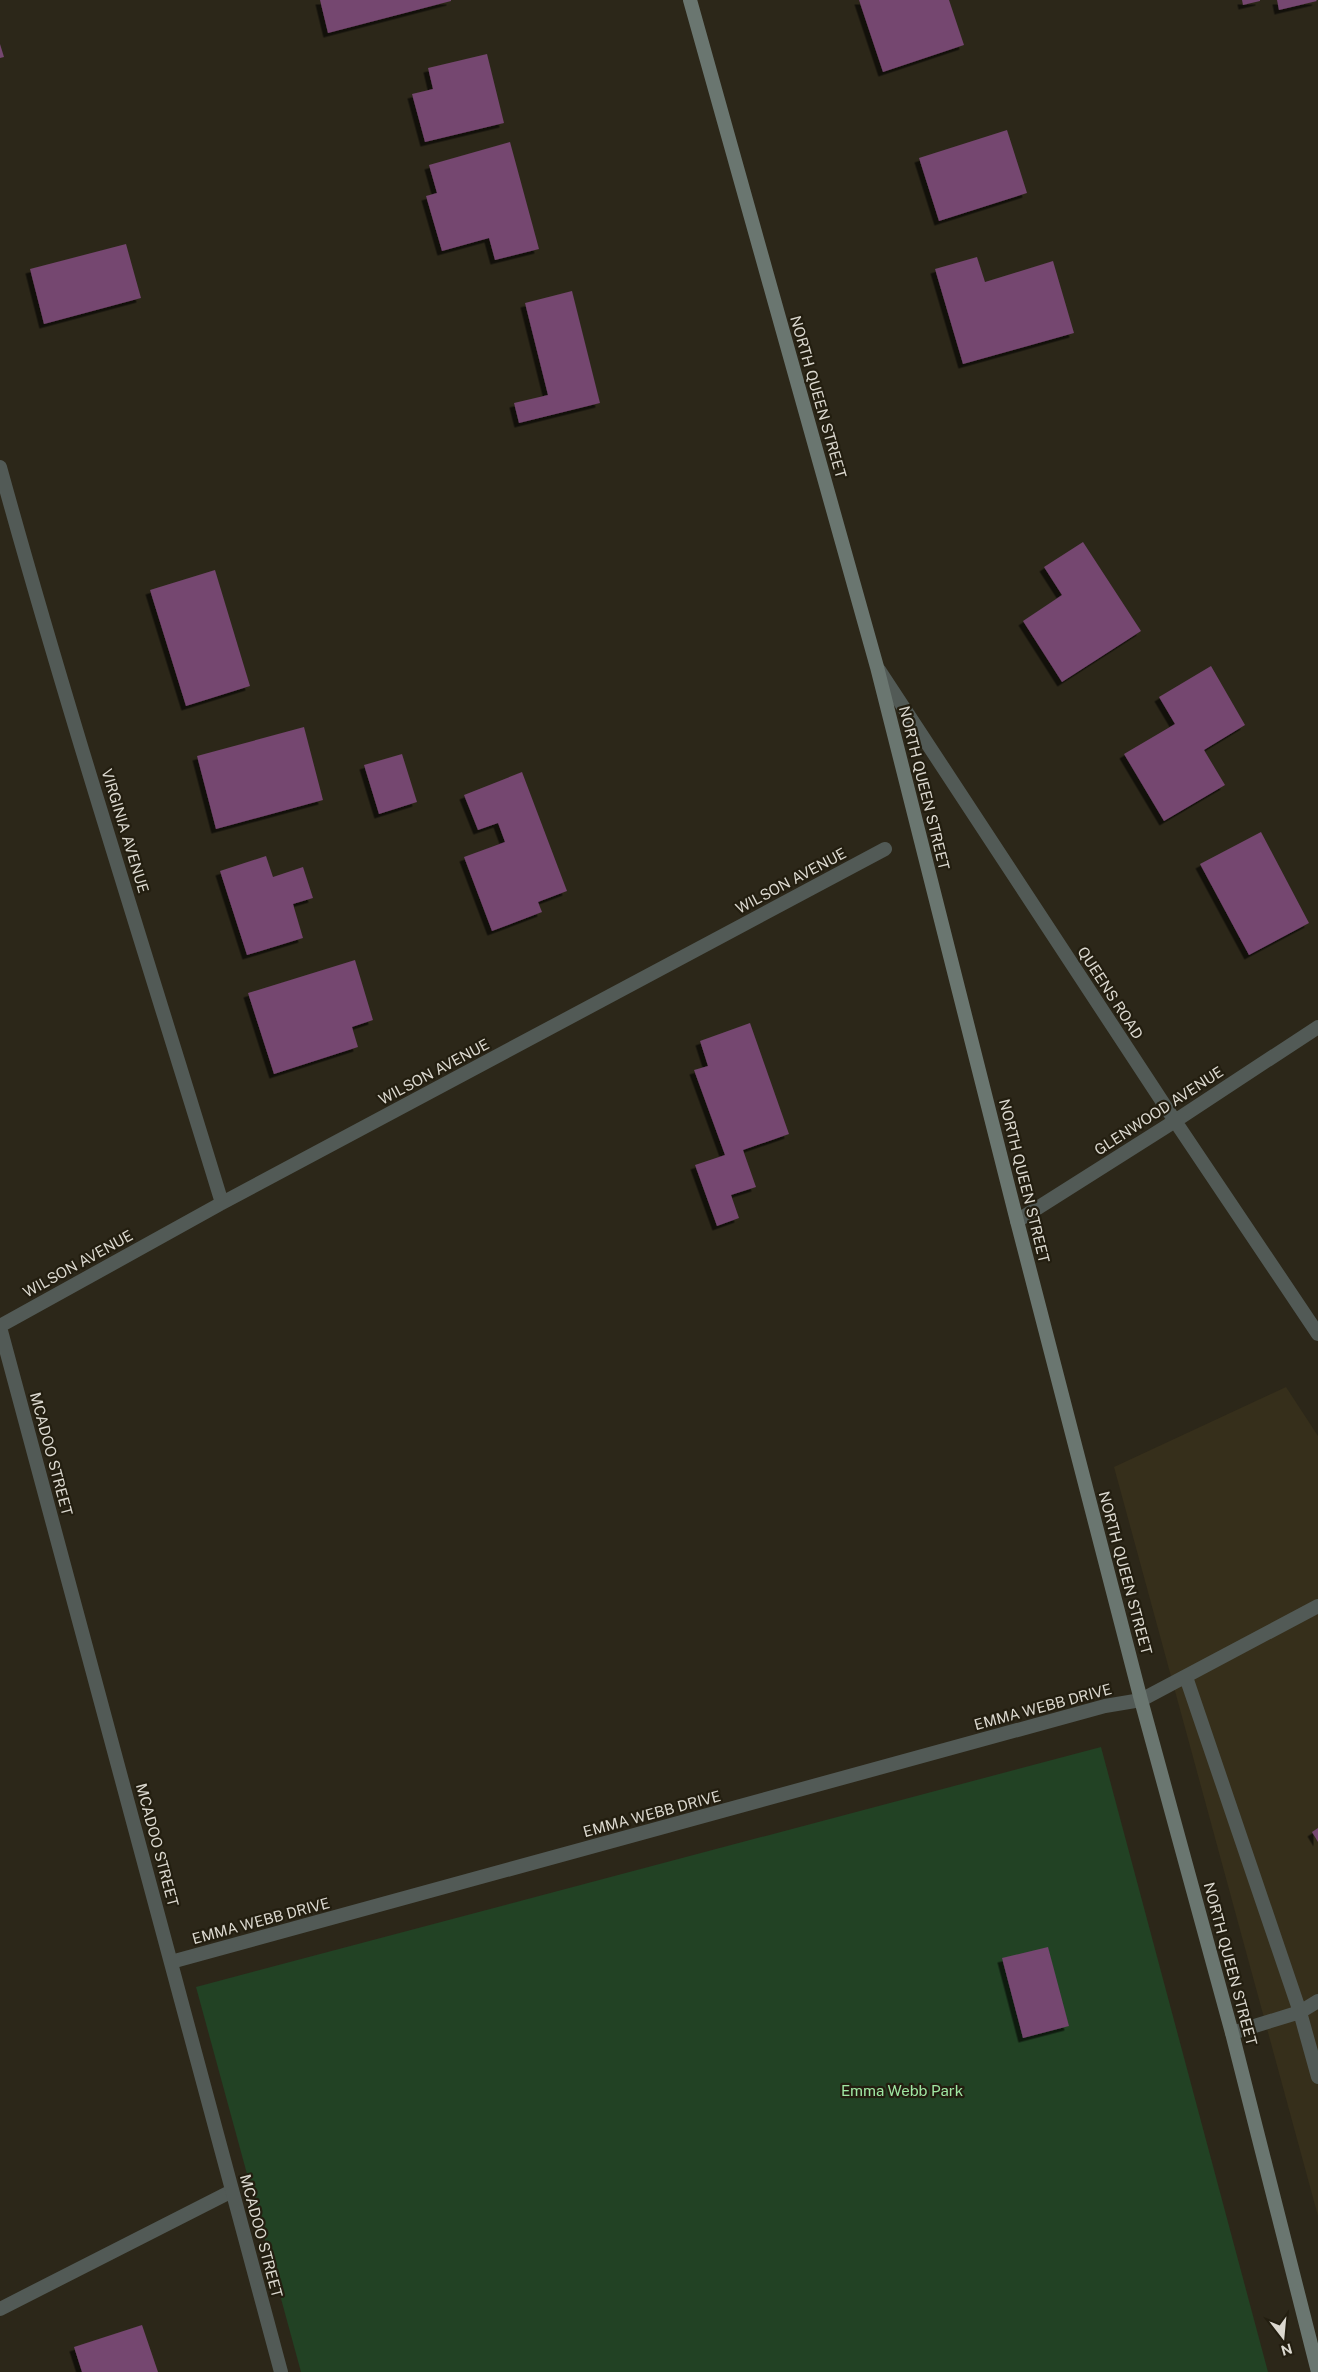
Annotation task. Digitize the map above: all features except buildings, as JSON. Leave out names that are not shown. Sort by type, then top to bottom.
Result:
[{"type":"main road","name":"NORTH QUEEN STREET","points":[[690,0],[877,667],[1017,1221],[1141,1700],[1232,2033],[1318,2372]]},
{"type":"street","name":"VIRGINIA AVENUE","points":[[0,467],[46,634],[83,748],[222,1203]]},
{"type":"street","name":"QUEENS ROAD","points":[[877,667],[1175,1121],[1318,1334]]},
{"type":"street","name":"WILSON AVENUE","points":[[0,1326],[222,1203],[885,849]]},
{"type":"street","name":"GLENWOOD AVENUE","points":[[1017,1221],[1175,1121],[1318,1027]]},
{"type":"street","name":"MCADOO STREET","points":[[0,1326],[281,2372]]},
{"type":"street","name":"EMMA WEBB DRIVE","points":[[172,1962],[1104,1706],[1141,1700],[1318,1606]]},
{"type":"street","points":[[1186,1677],[1300,2012],[1318,2077]]},
{"type":"street","points":[[1232,2033],[1300,2012],[1318,2001]]},
{"type":"street","points":[[0,2308],[232,2191]]},
{"type":"shaded area","points":[[1286,1387],[1318,1436],[1318,2216],[1114,1467]]},
{"type":"green space","name":"Emma Webb Park","points":[[1101,1747],[1268,2372],[301,2372],[196,1987]]}]
